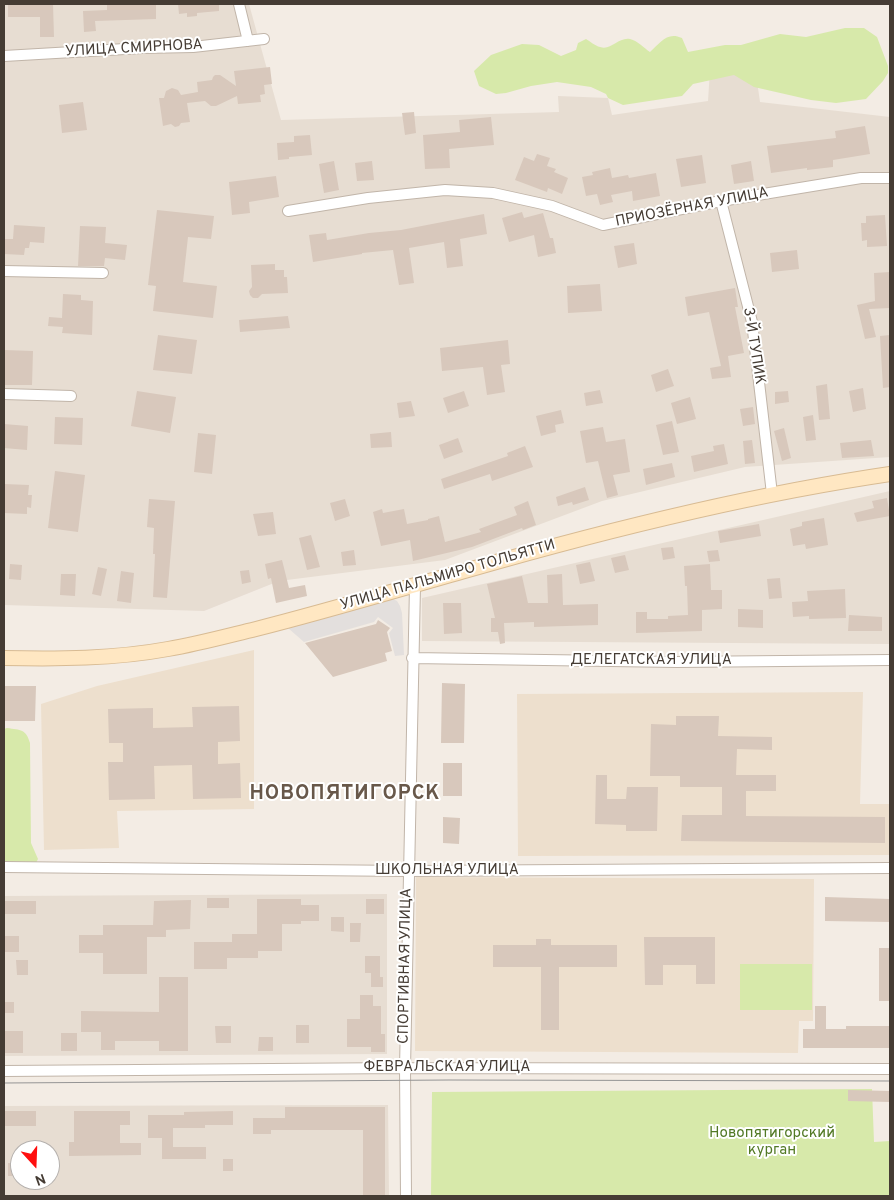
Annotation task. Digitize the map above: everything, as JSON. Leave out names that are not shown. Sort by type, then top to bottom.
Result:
[{"type":"street","points":[[239,4],[248,41]]},
{"type":"street","name":"УЛИЦА СМИРНОВА","points":[[4,56],[193,47],[264,39]]},
{"type":"street","name":"ПРИОЗЁРНАЯ УЛИЦА","points":[[288,211],[368,198],[445,190],[493,193],[552,206],[603,225],[721,200],[861,178],[890,178]]},
{"type":"street","name":"3-Й ТУПИК","points":[[721,200],[752,322],[772,494]]},
{"type":"street","points":[[4,271],[103,273]]},
{"type":"street","points":[[4,394],[71,396]]},
{"type":"street","name":"УЛИЦА ПАЛЬМИРО ТОЛЬЯТТИ","points":[[4,658],[82,658],[167,649],[269,626],[619,529],[772,494],[890,474]]},
{"type":"street","name":"СПОРТИВНАЯ УЛИЦА","points":[[406,1196],[405,1068],[414,586]]},
{"type":"street","name":"ДЕЛЕГАТСКАЯ УЛИЦА","points":[[412,658],[677,662],[890,660]]},
{"type":"street","name":"ШКОЛЬНАЯ УЛИЦА","points":[[4,867],[408,872],[890,868]]},
{"type":"street","name":"ФЕВРАЛЬСКАЯ УЛИЦА","points":[[4,1070],[405,1068],[890,1069]]},
{"type":"shaded area","points":[[4,4],[249,4],[281,120],[559,112],[558,96],[608,98],[612,115],[708,101],[710,70],[755,67],[760,102],[890,117],[890,457],[745,467],[602,501],[445,560],[279,581],[204,611],[4,605]]},
{"type":"shaded area","points":[[890,491],[890,644],[422,641],[422,598]]},
{"type":"shaded area","points":[[393,599],[397,601],[402,613],[404,655],[395,656],[389,633],[393,628],[378,617],[374,622],[304,642],[288,628],[385,600]]},
{"type":"shaded area","points":[[254,650],[254,809],[117,811],[119,848],[44,850],[41,704],[97,686]]},
{"type":"shaded area","points":[[863,692],[860,804],[890,804],[889,855],[518,856],[517,694]]},
{"type":"shaded area","points":[[416,877],[814,879],[813,1021],[799,1021],[798,1053],[415,1051]]},
{"type":"shaded area","points":[[387,894],[387,1054],[4,1056],[4,896]]},
{"type":"shaded area","points":[[388,1105],[389,1196],[4,1196],[4,1106]]},
{"type":"green space","points":[[845,28],[864,28],[877,37],[888,66],[888,73],[883,81],[866,99],[836,103],[811,100],[754,87],[734,75],[693,84],[682,96],[623,105],[591,87],[557,82],[496,94],[479,86],[474,71],[491,55],[522,44],[539,45],[561,56],[576,50],[578,43],[586,39],[596,46],[604,48],[622,40],[630,39],[650,52],[664,39],[677,36],[682,38],[688,52],[725,45],[741,45],[780,34],[806,37]]},
{"type":"green space","points":[[4,729],[22,731],[27,735],[30,743],[31,843],[38,859],[36,863],[4,862]]},
{"type":"green space","points":[[740,964],[812,964],[812,1010],[740,1010]]},
{"type":"green space","name":"Новопятигорский курган","points":[[872,1089],[874,1142],[890,1141],[890,1196],[431,1196],[432,1092]]},
{"type":"building","points":[[8,4],[53,4],[54,37],[40,37],[40,17],[8,17]]},
{"type":"building","points":[[107,4],[156,4],[156,19],[95,21],[96,31],[84,32],[83,11],[107,10]]},
{"type":"building","points":[[178,4],[219,4],[219,11],[197,13],[197,16],[187,17],[187,13],[179,14]]},
{"type":"building","points":[[270,67],[272,84],[264,85],[265,94],[260,95],[261,102],[238,104],[237,96],[216,106],[211,106],[205,101],[187,103],[190,122],[181,123],[175,127],[171,124],[163,126],[159,98],[164,98],[166,91],[172,88],[178,90],[181,95],[198,92],[197,82],[212,80],[215,75],[220,75],[236,86],[234,71]]},
{"type":"building","points":[[83,102],[87,130],[62,133],[59,105]]},
{"type":"building","points":[[414,112],[416,133],[405,135],[402,113]]},
{"type":"building","points":[[491,117],[494,145],[449,149],[450,168],[425,169],[423,135],[460,132],[459,120]]},
{"type":"building","points":[[865,126],[870,154],[833,160],[833,167],[807,170],[807,168],[771,173],[767,146],[836,138],[835,131]]},
{"type":"building","points":[[310,135],[312,155],[278,160],[277,143],[294,142],[294,136]]},
{"type":"building","points":[[537,154],[550,158],[547,166],[556,169],[554,172],[568,178],[562,194],[548,188],[547,192],[515,180],[524,157],[534,161]]},
{"type":"building","points":[[702,155],[706,183],[681,187],[676,159]]},
{"type":"building","points":[[334,161],[339,190],[324,193],[319,164]]},
{"type":"building","points":[[372,161],[374,180],[357,181],[355,163]]},
{"type":"building","points":[[751,161],[754,181],[734,184],[731,165]]},
{"type":"building","points":[[610,168],[612,178],[628,175],[629,178],[656,173],[660,196],[633,201],[632,191],[611,195],[613,202],[600,205],[597,194],[586,196],[582,177],[593,175],[592,172]]},
{"type":"building","points":[[276,176],[279,197],[249,202],[250,213],[232,215],[229,182]]},
{"type":"building","points":[[157,210],[214,216],[211,239],[188,237],[183,282],[217,286],[213,318],[153,311],[156,286],[148,285]]},
{"type":"building","points":[[522,212],[524,218],[543,213],[550,238],[553,238],[556,253],[538,257],[534,235],[509,242],[502,218]]},
{"type":"building","points":[[484,214],[487,234],[460,239],[463,266],[447,268],[444,242],[409,248],[414,283],[399,285],[393,250],[362,253],[313,262],[309,235],[326,233],[327,240],[401,230]]},
{"type":"building","points":[[885,215],[887,246],[867,247],[867,240],[862,241],[861,223],[866,223],[866,216]]},
{"type":"building","points":[[14,225],[45,227],[44,243],[30,242],[29,248],[25,248],[24,255],[4,254],[4,239],[13,239]]},
{"type":"building","points":[[80,226],[106,227],[105,243],[127,245],[125,260],[105,258],[104,266],[78,266]]},
{"type":"building","points":[[634,243],[637,264],[618,268],[614,246]]},
{"type":"building","points":[[797,250],[799,269],[772,272],[770,253]]},
{"type":"building","points":[[275,264],[275,270],[284,270],[284,277],[287,277],[288,293],[262,294],[258,298],[253,298],[249,291],[252,287],[251,265]]},
{"type":"building","points":[[890,272],[890,308],[869,309],[876,337],[865,339],[857,305],[875,301],[874,273]]},
{"type":"building","points":[[600,284],[602,311],[568,313],[567,286]]},
{"type":"building","points":[[735,288],[738,307],[735,307],[744,353],[728,356],[731,377],[712,379],[710,368],[721,366],[709,312],[688,316],[685,297]]},
{"type":"building","points":[[63,294],[81,295],[81,300],[93,301],[92,335],[62,333],[63,327],[48,326],[49,317],[62,318]]},
{"type":"building","points":[[288,316],[290,328],[240,332],[239,320]]},
{"type":"building","points":[[158,335],[197,340],[192,374],[153,370]]},
{"type":"building","points":[[890,335],[890,387],[883,388],[880,336]]},
{"type":"building","points":[[508,340],[510,364],[501,365],[505,392],[487,395],[483,367],[442,371],[440,348]]},
{"type":"building","points":[[4,350],[33,351],[32,385],[4,385]]},
{"type":"building","points":[[668,369],[674,386],[656,392],[651,375]]},
{"type":"building","points":[[827,384],[830,419],[819,420],[816,386]]},
{"type":"building","points":[[863,388],[866,409],[853,412],[849,391]]},
{"type":"building","points":[[600,390],[603,403],[586,406],[584,393]]},
{"type":"building","points":[[137,391],[176,397],[170,433],[131,426]]},
{"type":"building","points":[[464,391],[469,406],[448,413],[443,398]]},
{"type":"building","points":[[788,391],[789,402],[775,404],[775,392]]},
{"type":"building","points":[[690,397],[696,419],[677,424],[671,403]]},
{"type":"building","points":[[411,401],[415,416],[399,418],[397,403]]},
{"type":"building","points":[[753,407],[755,424],[743,426],[740,409]]},
{"type":"building","points":[[561,410],[564,423],[555,425],[556,432],[541,436],[536,416]]},
{"type":"building","points":[[813,415],[816,440],[806,441],[803,417]]},
{"type":"building","points":[[55,417],[83,418],[82,445],[54,444]]},
{"type":"building","points":[[672,421],[679,452],[663,455],[656,425]]},
{"type":"building","points":[[4,424],[28,426],[27,450],[4,448]]},
{"type":"building","points":[[603,427],[606,442],[625,439],[630,472],[613,475],[618,495],[607,498],[598,461],[586,463],[580,431]]},
{"type":"building","points":[[784,428],[791,458],[782,461],[774,431]]},
{"type":"building","points":[[391,432],[392,447],[371,448],[370,434]]},
{"type":"building","points":[[198,433],[216,435],[212,474],[194,472]]},
{"type":"building","points":[[458,438],[463,452],[444,459],[439,445]]},
{"type":"building","points":[[752,440],[755,463],[745,464],[743,441]]},
{"type":"building","points":[[871,440],[874,456],[842,458],[840,443]]},
{"type":"building","points":[[724,444],[728,464],[694,472],[691,456],[714,451],[713,446]]},
{"type":"building","points":[[525,446],[533,467],[492,481],[490,474],[444,489],[441,479],[508,456],[507,453]]},
{"type":"building","points":[[672,463],[675,477],[646,485],[643,469]]},
{"type":"building","points":[[55,471],[85,475],[78,532],[48,528]]},
{"type":"building","points":[[4,484],[29,485],[28,495],[32,495],[31,508],[27,507],[27,514],[4,513]]},
{"type":"building","points":[[585,487],[589,500],[573,505],[572,502],[558,506],[556,497]]},
{"type":"building","points":[[887,498],[890,516],[857,522],[854,513],[874,508],[872,501]]},
{"type":"building","points":[[149,499],[175,501],[167,598],[153,597],[154,528],[147,527]]},
{"type":"building","points":[[345,499],[350,516],[335,521],[330,503]]},
{"type":"building","points":[[528,501],[536,525],[523,530],[522,528],[472,547],[413,561],[410,540],[381,546],[373,512],[382,509],[383,513],[404,509],[407,524],[439,516],[445,542],[481,532],[479,529],[517,515],[514,507]]},
{"type":"building","points":[[273,512],[276,534],[258,536],[253,514]]},
{"type":"building","points":[[824,518],[828,545],[806,549],[805,544],[793,546],[790,529],[802,526],[802,522]]},
{"type":"building","points":[[759,524],[761,536],[720,543],[718,531]]},
{"type":"building","points":[[311,535],[320,567],[307,570],[299,538]]},
{"type":"building","points":[[673,547],[675,558],[663,560],[661,548]]},
{"type":"building","points":[[354,550],[356,565],[343,566],[341,552]]},
{"type":"building","points":[[718,550],[720,561],[709,562],[707,551]]},
{"type":"building","points":[[625,555],[629,570],[615,573],[611,558]]},
{"type":"building","points":[[282,560],[289,588],[305,585],[307,596],[276,603],[271,578],[268,579],[265,564]]},
{"type":"building","points":[[590,562],[595,581],[580,584],[576,565]]},
{"type":"building","points":[[10,564],[22,565],[21,580],[9,579]]},
{"type":"building","points":[[710,564],[711,590],[722,590],[722,609],[702,610],[702,631],[636,633],[636,612],[647,612],[647,619],[668,619],[668,616],[688,615],[684,566]]},
{"type":"building","points":[[98,567],[107,569],[101,596],[92,594]]},
{"type":"building","points":[[249,570],[251,582],[242,584],[240,571]]},
{"type":"building","points":[[121,571],[134,573],[131,603],[117,601]]},
{"type":"building","points":[[61,574],[76,574],[75,596],[60,595]]},
{"type":"building","points":[[562,574],[563,605],[598,604],[598,625],[534,627],[534,622],[504,623],[505,643],[500,644],[498,632],[491,632],[491,618],[495,618],[487,584],[522,576],[528,603],[548,603],[547,575]]},
{"type":"building","points":[[780,578],[782,598],[769,599],[767,579]]},
{"type":"building","points":[[845,589],[846,618],[809,619],[809,616],[793,617],[792,602],[808,601],[807,591]]},
{"type":"building","points":[[443,603],[461,603],[462,633],[444,634]]},
{"type":"building","points":[[738,609],[763,610],[763,628],[738,627]]},
{"type":"building","points":[[849,615],[882,617],[882,631],[848,631]]},
{"type":"building","points":[[378,620],[390,628],[387,632],[392,651],[385,653],[387,661],[333,677],[305,643],[376,624]]},
{"type":"building","points":[[442,683],[465,684],[464,743],[441,743]]},
{"type":"building","points":[[4,686],[36,686],[35,721],[4,721]]},
{"type":"building","points":[[239,706],[240,741],[218,742],[218,764],[240,763],[241,798],[193,799],[192,765],[154,766],[155,799],[109,800],[108,762],[123,762],[123,743],[109,743],[108,709],[153,708],[153,728],[193,727],[192,707]]},
{"type":"building","points":[[676,716],[719,716],[718,736],[772,737],[772,750],[737,749],[736,775],[776,775],[776,791],[746,791],[746,816],[885,817],[885,843],[681,841],[682,815],[722,815],[722,787],[680,787],[680,776],[650,776],[651,724],[676,725]]},
{"type":"building","points":[[443,763],[462,763],[462,796],[443,796]]},
{"type":"building","points":[[596,775],[607,775],[607,799],[626,799],[627,787],[658,787],[657,831],[626,831],[626,825],[595,824]]},
{"type":"building","points":[[443,817],[460,818],[459,844],[443,843]]},
{"type":"building","points":[[825,897],[890,899],[890,922],[825,921]]},
{"type":"building","points":[[207,898],[229,898],[229,908],[207,908]]},
{"type":"building","points":[[257,899],[301,899],[301,905],[319,905],[319,921],[301,921],[301,924],[282,924],[282,951],[258,951],[258,958],[227,958],[227,969],[194,969],[194,942],[232,942],[232,934],[257,934]]},
{"type":"building","points":[[366,899],[384,899],[384,914],[366,914]]},
{"type":"building","points":[[191,900],[190,929],[166,930],[166,937],[147,937],[147,974],[103,974],[103,953],[79,953],[79,935],[103,935],[103,925],[153,925],[154,901]]},
{"type":"building","points":[[4,901],[36,901],[36,914],[4,914]]},
{"type":"building","points":[[331,917],[344,917],[344,932],[331,931]]},
{"type":"building","points":[[350,923],[361,923],[360,942],[350,942]]},
{"type":"building","points":[[4,936],[19,936],[19,952],[4,952]]},
{"type":"building","points":[[644,937],[715,937],[715,984],[696,984],[696,965],[663,965],[663,985],[645,985]]},
{"type":"building","points":[[536,939],[551,939],[551,945],[617,945],[617,967],[559,967],[559,1030],[541,1030],[541,967],[493,967],[493,945],[536,945]]},
{"type":"building","points":[[879,948],[890,948],[890,1001],[879,1001]]},
{"type":"building","points":[[365,956],[380,956],[380,977],[383,977],[383,987],[371,987],[371,973],[365,973]]},
{"type":"building","points":[[16,960],[28,960],[28,975],[17,975]]},
{"type":"building","points":[[159,977],[188,977],[188,1051],[159,1051],[159,1041],[115,1041],[115,1050],[101,1050],[101,1032],[81,1032],[81,1011],[159,1012]]},
{"type":"building","points":[[360,995],[373,995],[373,1006],[381,1006],[381,1034],[385,1034],[385,1052],[371,1052],[371,1047],[347,1047],[347,1019],[360,1019]]},
{"type":"building","points":[[4,1002],[14,1002],[14,1013],[4,1013]]},
{"type":"building","points":[[815,1006],[826,1006],[826,1029],[846,1029],[846,1026],[890,1026],[890,1048],[803,1048],[803,1029],[815,1029]]},
{"type":"building","points":[[296,1025],[309,1025],[309,1043],[296,1043]]},
{"type":"building","points":[[215,1026],[231,1026],[231,1043],[216,1043]]},
{"type":"building","points":[[4,1031],[23,1031],[23,1053],[4,1053]]},
{"type":"building","points":[[61,1033],[77,1033],[77,1051],[61,1051]]},
{"type":"building","points":[[259,1037],[273,1037],[273,1051],[258,1051]]},
{"type":"building","points":[[848,1090],[890,1091],[890,1102],[848,1101]]},
{"type":"building","points":[[285,1107],[385,1107],[385,1196],[363,1196],[363,1130],[271,1130],[271,1134],[253,1134],[253,1118],[285,1118]]},
{"type":"building","points":[[4,1111],[36,1111],[36,1126],[4,1126]]},
{"type":"building","points":[[74,1111],[130,1111],[130,1125],[120,1125],[120,1143],[141,1143],[141,1155],[69,1156],[69,1142],[74,1142]]},
{"type":"building","points":[[233,1111],[233,1125],[205,1125],[205,1128],[173,1128],[173,1147],[206,1147],[206,1159],[162,1159],[162,1138],[148,1138],[148,1115],[184,1115],[184,1112]]},
{"type":"building","points":[[223,1159],[233,1159],[233,1171],[223,1171]]},
{"type":"building","points":[[8,1163],[10,1163],[10,1176],[8,1176]]},
{"type":"tram line","points":[[4,1083],[449,1080],[890,1081]]},
{"type":"district","name":"НОВОПЯТИГОРСК","points":[[345,795]]}]
